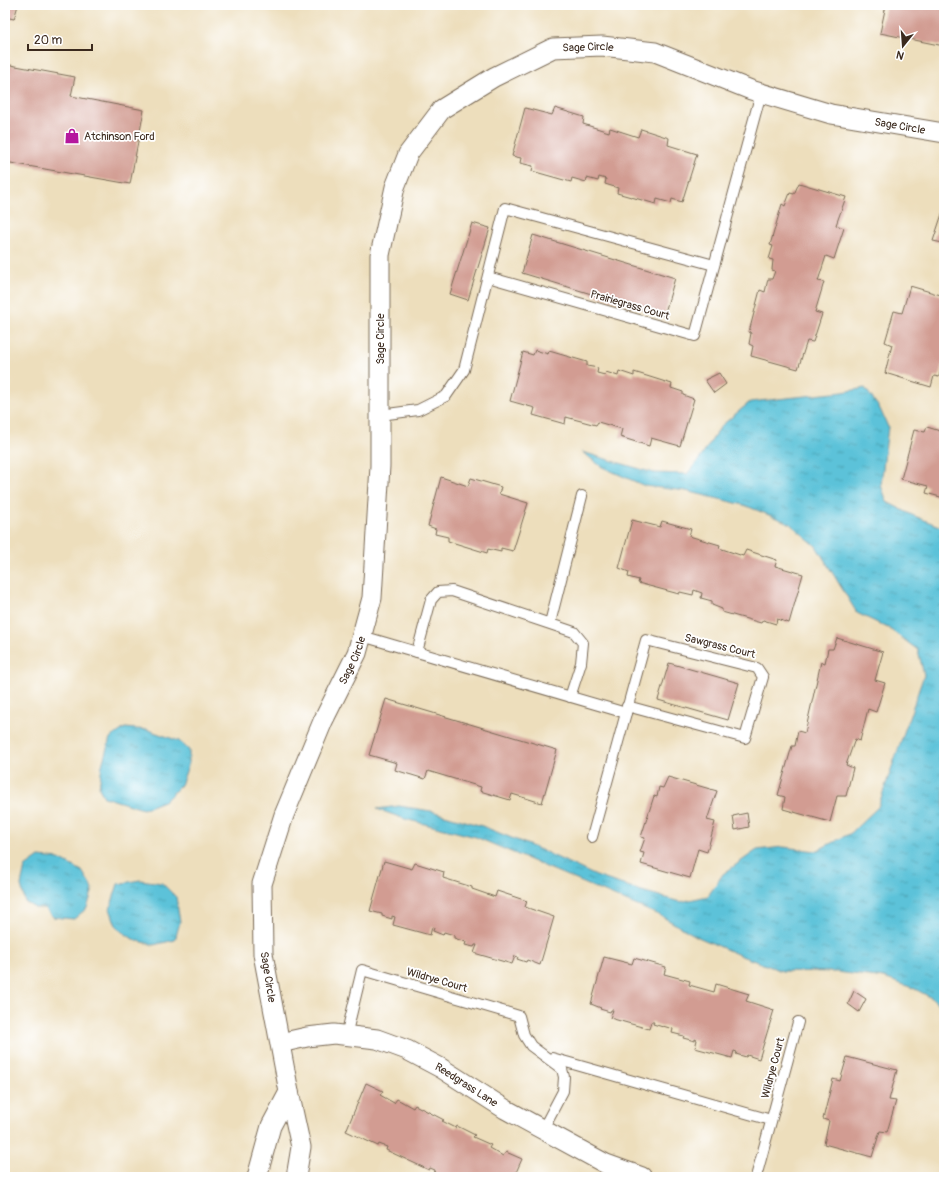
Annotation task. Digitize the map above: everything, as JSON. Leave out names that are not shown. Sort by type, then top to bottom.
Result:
[{"type":"street","name":"Sage Circle","points":[[296,1177],[301,1147],[289,1092],[264,954],[262,884],[284,815],[323,721],[357,653],[372,598],[380,466],[380,255],[395,187],[408,154],[442,109],[494,77],[553,48],[567,47],[602,46],[655,52],[761,93],[830,114],[944,133]]},
{"type":"street","name":"Reedgrass Lane","points":[[280,1043],[308,1037],[334,1034],[377,1039],[407,1050],[441,1068],[505,1109],[606,1164],[642,1177]]},
{"type":"street","points":[[257,1177],[271,1126],[289,1092]]},
{"type":"lane","name":"Prairiegrass Court","points":[[488,277],[695,336],[761,93]]},
{"type":"lane","points":[[380,415],[418,410],[446,396],[464,370],[505,208],[714,265]]},
{"type":"lane","points":[[550,623],[582,496]]},
{"type":"lane","points":[[417,652],[431,600],[438,592],[452,591],[574,632],[583,643],[581,663],[570,697]]},
{"type":"lane","name":"Sawgrass Court","points":[[362,636],[570,697],[626,710],[745,738],[763,677],[757,668],[646,640],[626,710],[592,837]]},
{"type":"lane","name":"Wildrye Court","points":[[346,1036],[362,970],[519,1016],[524,1035],[531,1046],[548,1057],[562,1069],[563,1091],[543,1129]]},
{"type":"lane","name":"Wildrye Court","points":[[756,1177],[798,1022]]},
{"type":"lane","name":"Wildrye Court","points":[[548,1057],[771,1120]]},
{"type":"water","points":[[865,388],[880,409],[888,427],[881,485],[887,502],[912,515],[944,528],[944,1010],[932,998],[913,988],[884,978],[837,972],[782,971],[744,957],[698,937],[661,916],[476,837],[405,819],[377,809],[399,806],[431,811],[482,826],[541,850],[596,876],[680,902],[708,896],[723,874],[757,850],[783,847],[816,851],[851,833],[878,807],[924,675],[918,650],[888,628],[857,613],[816,546],[789,523],[744,505],[686,491],[645,486],[602,467],[582,452],[654,473],[687,474],[701,457],[721,426],[750,402],[843,392]]},
{"type":"water","points":[[125,728],[148,730],[179,741],[189,750],[189,763],[181,785],[166,800],[143,809],[104,797],[99,788],[102,765],[110,738]]},
{"type":"water","points":[[39,857],[59,859],[82,871],[93,889],[87,908],[74,919],[53,917],[44,908],[35,908],[25,902],[21,885],[25,867]]},
{"type":"water","points":[[140,880],[162,883],[176,897],[180,922],[175,940],[153,945],[133,939],[117,928],[110,909],[118,884]]},
{"type":"building","points":[[5,5],[18,5],[14,19],[5,17]]},
{"type":"building","points":[[886,5],[944,5],[944,46],[880,33]]},
{"type":"building","name":"Atchinson Ford","points":[[5,64],[75,77],[71,96],[144,110],[130,184],[5,162]]},
{"type":"building","points":[[525,108],[552,115],[555,108],[584,117],[583,124],[609,132],[610,128],[638,137],[641,129],[669,138],[668,145],[697,154],[682,202],[672,199],[671,203],[657,199],[656,204],[617,193],[618,188],[605,184],[606,179],[599,177],[598,181],[587,178],[586,182],[572,178],[571,182],[532,171],[533,166],[520,163],[521,158],[512,156]]},
{"type":"building","points":[[799,183],[846,197],[836,225],[844,228],[834,259],[826,256],[818,281],[824,282],[815,312],[822,314],[813,342],[807,341],[798,369],[751,356],[753,346],[749,344],[751,333],[749,332],[760,290],[765,292],[768,279],[772,279],[775,271],[772,270],[773,260],[769,259],[773,246],[770,245],[782,204],[785,206],[790,193],[794,194]]},
{"type":"building","points":[[944,208],[943,250],[943,243],[933,241]]},
{"type":"building","points":[[472,223],[490,228],[468,300],[450,294]]},
{"type":"building","points":[[533,235],[675,278],[664,316],[522,273]]},
{"type":"building","points":[[910,286],[944,296],[944,365],[942,365],[939,377],[934,376],[931,387],[885,373],[892,345],[885,342],[894,311],[902,313]]},
{"type":"building","points":[[535,350],[548,354],[549,351],[587,362],[587,366],[598,368],[597,373],[605,375],[606,372],[618,376],[619,371],[634,376],[634,372],[672,384],[671,388],[683,392],[683,395],[694,399],[680,446],[651,438],[649,446],[620,437],[622,429],[598,422],[596,425],[566,417],[565,424],[533,415],[535,408],[510,401],[523,352],[533,355]]},
{"type":"building","points":[[719,373],[726,384],[714,393],[705,380]]},
{"type":"building","points":[[927,427],[940,431],[941,429],[944,430],[944,498],[926,493],[928,486],[901,479],[914,430],[925,432]]},
{"type":"building","points":[[441,477],[468,486],[471,478],[501,487],[499,494],[528,503],[513,551],[501,548],[501,552],[488,549],[487,553],[448,541],[448,537],[435,534],[436,529],[428,526]]},
{"type":"building","points":[[632,520],[660,527],[662,521],[691,529],[689,536],[720,545],[719,548],[743,556],[746,550],[777,560],[775,566],[803,574],[789,623],[777,619],[776,624],[763,620],[761,623],[722,612],[722,609],[712,605],[712,601],[701,598],[702,593],[694,590],[693,595],[680,592],[679,594],[638,583],[639,580],[628,577],[629,572],[619,568]]},
{"type":"building","points":[[837,638],[883,652],[875,680],[885,683],[876,712],[868,709],[860,741],[855,739],[846,765],[853,768],[846,796],[837,796],[830,822],[783,809],[785,797],[778,795],[792,746],[795,746],[798,731],[805,733],[821,662],[825,663],[828,649],[833,649]]},
{"type":"building","points":[[669,663],[739,683],[728,720],[658,700]]},
{"type":"building","points":[[386,699],[557,750],[542,803],[512,794],[510,800],[480,791],[481,787],[428,771],[425,779],[395,770],[397,763],[369,755]]},
{"type":"building","points":[[668,777],[717,791],[707,820],[715,822],[707,852],[698,849],[690,878],[641,864],[644,853],[640,852],[645,838],[641,837],[654,796],[657,797],[659,787],[663,788]]},
{"type":"building","points":[[747,813],[749,827],[735,830],[733,816]]},
{"type":"building","points":[[384,861],[412,869],[415,863],[444,872],[443,878],[472,887],[472,889],[495,897],[497,891],[527,901],[525,907],[554,917],[540,965],[527,960],[526,962],[517,959],[518,957],[515,956],[512,964],[474,953],[477,945],[474,947],[465,945],[466,942],[454,938],[454,935],[444,932],[443,935],[433,931],[434,928],[432,927],[430,935],[393,925],[395,917],[392,916],[392,919],[382,916],[382,914],[370,911]]},
{"type":"building","points":[[604,957],[632,964],[634,958],[666,967],[664,974],[690,981],[689,985],[714,992],[716,984],[749,994],[746,1001],[774,1010],[759,1059],[747,1055],[746,1057],[736,1054],[737,1052],[734,1051],[732,1058],[695,1048],[697,1040],[695,1039],[695,1041],[683,1038],[684,1036],[672,1033],[673,1029],[653,1024],[654,1022],[651,1022],[649,1029],[610,1018],[613,1010],[610,1012],[591,1004]]},
{"type":"building","points":[[854,991],[866,999],[859,1012],[848,1004]]},
{"type":"building","points":[[847,1057],[897,1070],[889,1100],[896,1101],[887,1132],[880,1131],[872,1157],[824,1144],[829,1121],[823,1119],[833,1079],[840,1081]]},
{"type":"building","points":[[366,1083],[383,1091],[380,1095],[394,1103],[397,1099],[413,1108],[415,1105],[456,1128],[457,1126],[475,1135],[473,1137],[491,1145],[489,1148],[503,1156],[506,1152],[522,1159],[514,1177],[442,1177],[434,1174],[435,1170],[430,1168],[429,1170],[386,1150],[387,1147],[379,1144],[378,1146],[346,1131]]},
{"type":"place","name":"Atchinson Ford","points":[[72,136]]}]
